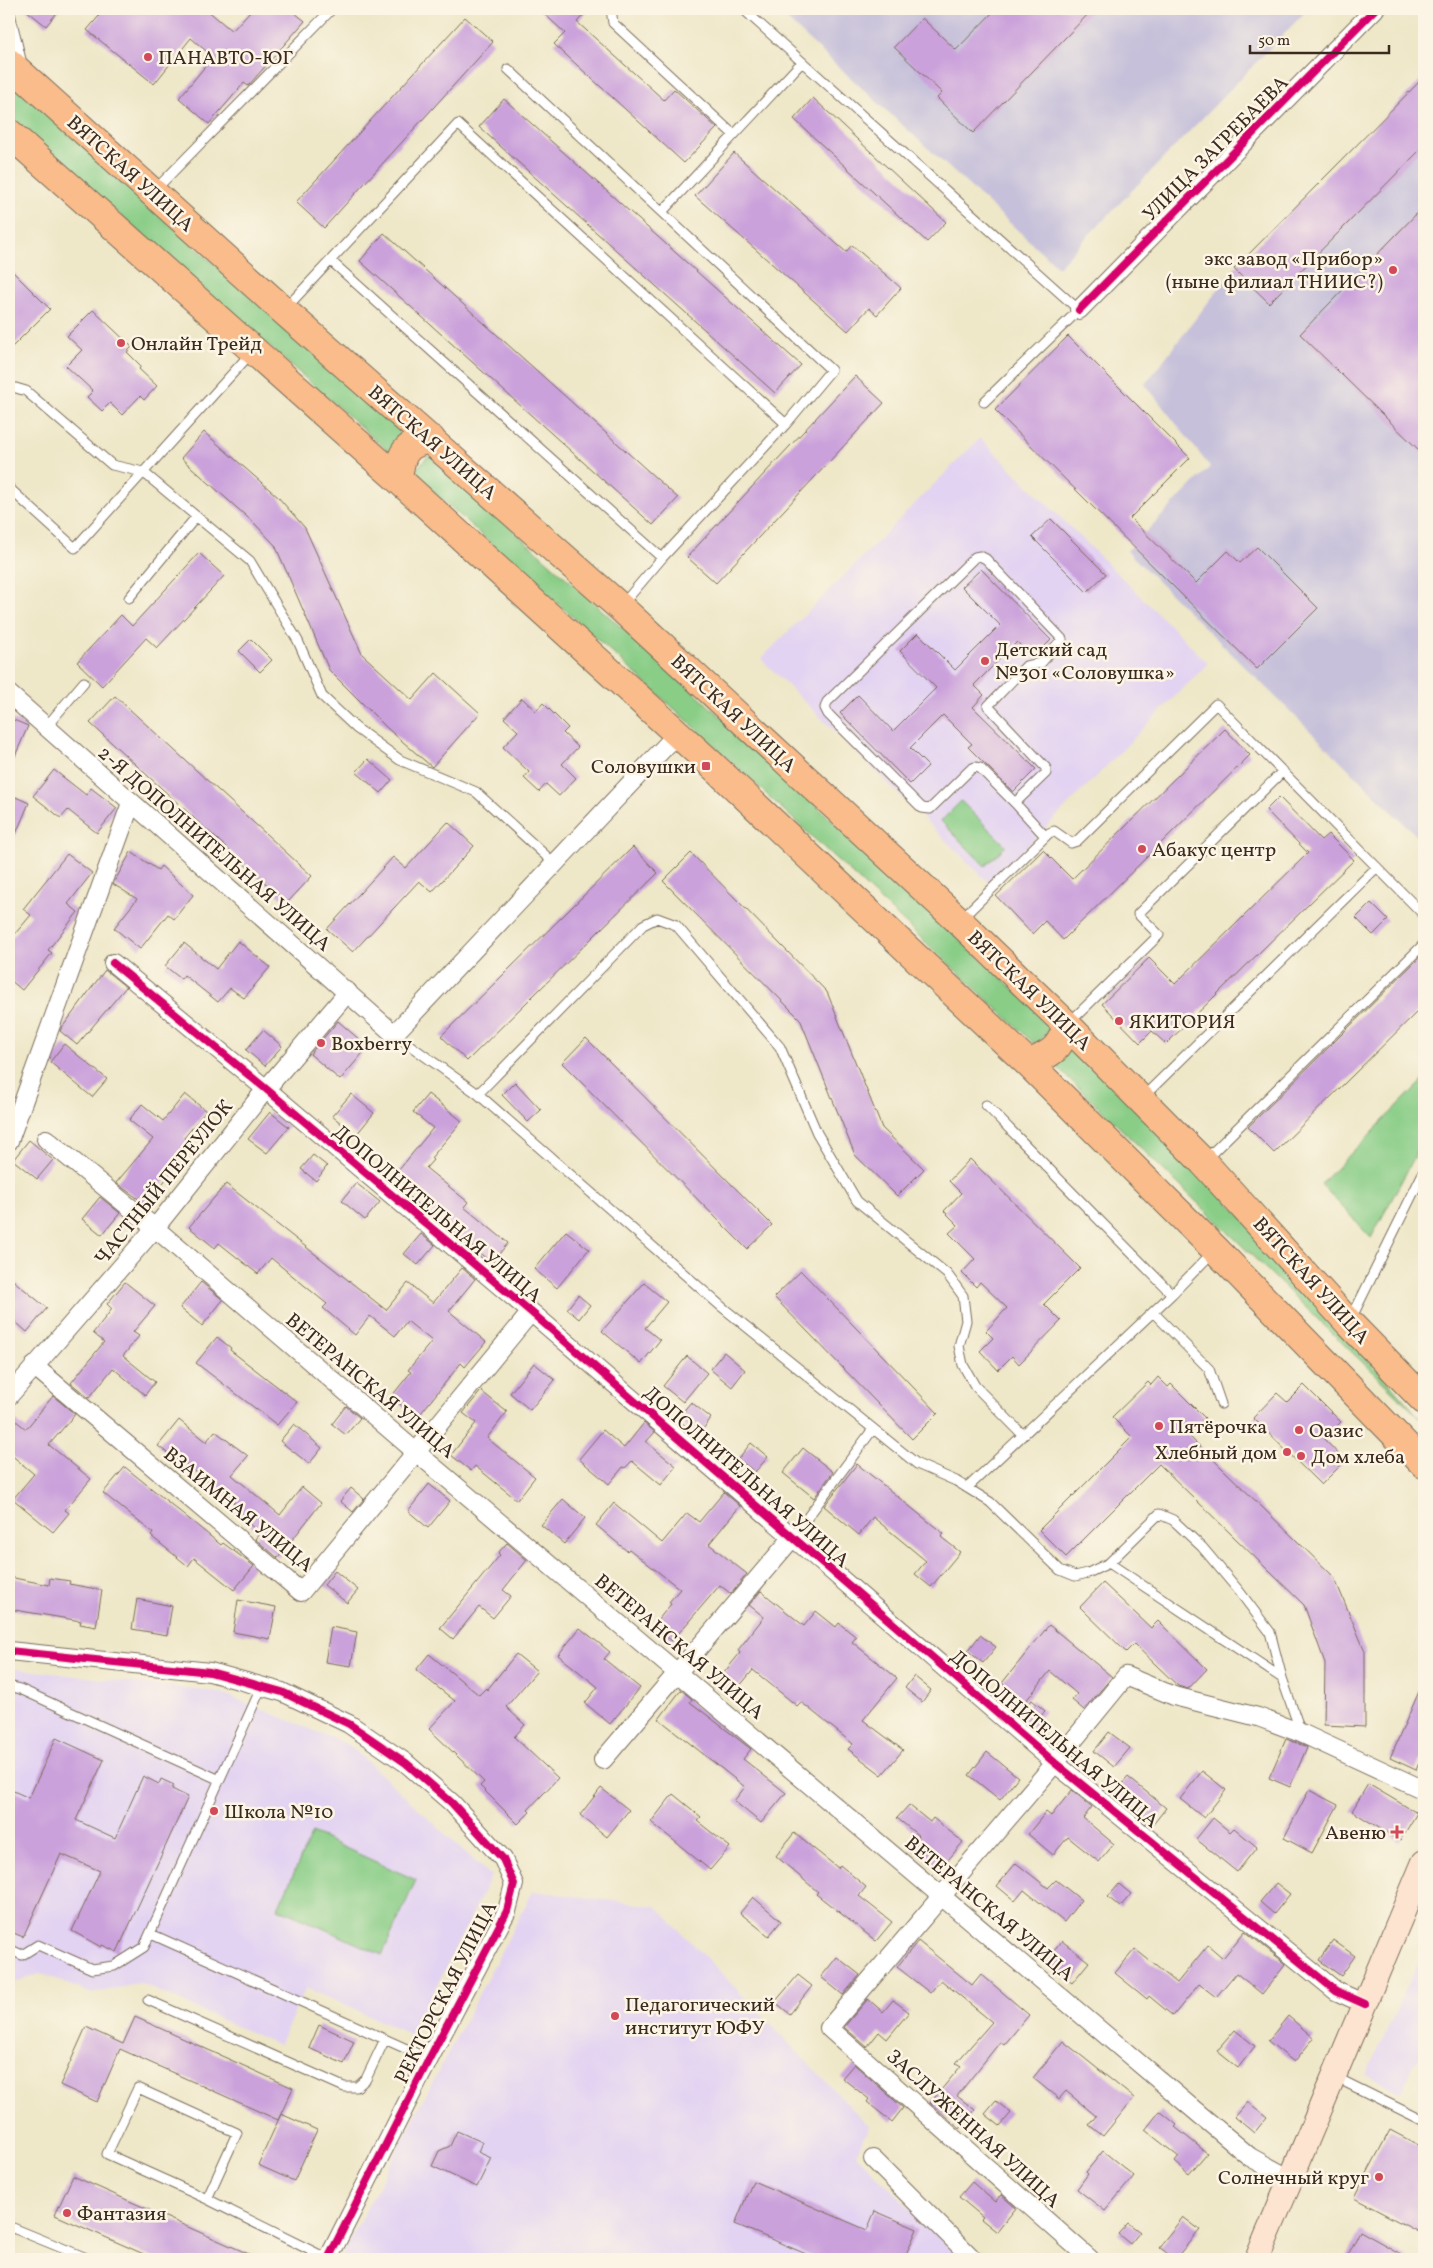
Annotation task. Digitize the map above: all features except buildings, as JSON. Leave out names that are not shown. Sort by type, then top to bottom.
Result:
[{"type":"main road","name":"ВЯТСКАЯ УЛИЦА","points":[[17,70],[284,311],[620,607],[959,921],[1067,1025],[1203,1162],[1349,1323],[1424,1400]]},
{"type":"main road","points":[[9,133],[398,479],[678,733],[1029,1064],[1216,1250],[1424,1464]]},
{"type":"main road","points":[[398,479],[400,462],[406,448],[419,441],[431,439]]},
{"type":"main road","points":[[1029,1064],[1057,1048],[1064,1037],[1067,1025]]},
{"type":"street","name":"УЛИЦА ЗАГРЕБАЕВА","points":[[1079,310],[1375,9]]},
{"type":"street","name":"2-Я ДОПОЛНИТЕЛЬНАЯ УЛИЦА","points":[[9,694],[394,1034]]},
{"type":"street","points":[[394,1034],[678,733]]},
{"type":"street","points":[[9,1141],[131,803]]},
{"type":"street","name":"ДОПОЛНИТЕЛЬНАЯ УЛИЦА","points":[[113,963],[531,1312],[1055,1763],[1336,1991],[1365,2004]]},
{"type":"street","name":"ЧАСТНЫЙ ПЕРЕУЛОК","points":[[9,1396],[156,1228],[266,1089],[348,992]]},
{"type":"street","name":"ВЕТЕРАНСКАЯ УЛИЦА","points":[[46,1139],[156,1228],[416,1452],[679,1672],[1250,2157],[1292,2180]]},
{"type":"street","name":"ВЗАИМНАЯ УЛИЦА","points":[[34,1366],[301,1592],[531,1312]]},
{"type":"street","points":[[604,1760],[793,1536]]},
{"type":"street","name":"РЕКТОРСКАЯ УЛИЦА","points":[[9,1651],[210,1672],[282,1692],[349,1724],[406,1763],[452,1803],[503,1859],[514,1884],[507,1911],[429,2059],[328,2259]]},
{"type":"street","points":[[942,1895],[1055,1763],[1126,1676],[1174,1696],[1258,1717],[1301,1733],[1424,1790]]},
{"type":"street","points":[[1257,2259],[1292,2180],[1424,1862]]},
{"type":"street","name":"ЗАСЛУЖЕННАЯ УЛИЦА","points":[[942,1895],[829,2028],[1090,2259]]},
{"type":"street","points":[[874,2159],[973,2259]]},
{"type":"lane","points":[[9,9],[17,70]]},
{"type":"lane","points":[[153,192],[332,9]]},
{"type":"lane","points":[[611,9],[613,23],[734,135]]},
{"type":"lane","points":[[743,9],[1079,310],[984,402]]},
{"type":"lane","points":[[662,212],[802,62]]},
{"type":"lane","points":[[508,69],[831,370],[786,424],[662,558],[620,607]]},
{"type":"lane","points":[[284,311],[458,124],[786,424]]},
{"type":"lane","points":[[331,261],[662,558]]},
{"type":"lane","points":[[9,488],[75,548],[253,351]]},
{"type":"lane","points":[[9,386],[26,391],[112,465],[143,472],[250,561],[298,641],[322,696],[356,728],[400,760],[476,792],[556,864]]},
{"type":"lane","points":[[129,598],[196,517]]},
{"type":"lane","points":[[1016,803],[1046,773],[1046,768],[988,706],[1026,666],[1041,663],[1062,639],[986,559],[980,556],[974,557],[828,702],[825,708],[828,714],[922,808],[930,809],[975,767],[980,768],[1046,836]]},
{"type":"lane","points":[[46,727],[84,682]]},
{"type":"lane","points":[[959,921],[1046,836],[1054,831],[1065,840],[1077,841],[1216,704],[1424,915]]},
{"type":"lane","points":[[1067,1025],[1159,935],[1138,914],[1283,771]]},
{"type":"lane","points":[[1141,1099],[1377,867]]},
{"type":"lane","points":[[478,1094],[643,925],[656,918],[676,925],[780,1047],[817,1133],[857,1202],[947,1274],[962,1296],[966,1321],[959,1346],[963,1365],[975,1386],[1023,1435]]},
{"type":"lane","points":[[1203,1162],[1424,944]]},
{"type":"lane","points":[[394,1034],[478,1094],[722,1307],[917,1464],[967,1488],[990,1502],[1060,1570],[1075,1576],[1088,1573],[1109,1563],[1158,1514],[1173,1520],[1202,1546],[1270,1632],[1282,1678],[1301,1733]]},
{"type":"lane","points":[[986,1105],[1172,1294]]},
{"type":"lane","points":[[1349,1323],[1424,1171]]},
{"type":"lane","points":[[967,1488],[1216,1250]]},
{"type":"lane","points":[[1153,1312],[1209,1369],[1221,1404]]},
{"type":"lane","points":[[793,1536],[874,1429]]},
{"type":"lane","points":[[1109,1563],[1282,1678]]},
{"type":"lane","points":[[9,1686],[20,1689],[220,1780]]},
{"type":"lane","points":[[9,1949],[22,1955],[38,1945],[92,1969],[114,1966],[144,1947],[262,1686]]},
{"type":"lane","points":[[151,1934],[429,2059]]},
{"type":"lane","points":[[148,2000],[344,2087],[357,2087],[366,2079],[385,2039]]},
{"type":"lane","points":[[1334,2076],[1424,2121]]},
{"type":"lane","points":[[207,2199],[237,2133],[138,2088],[107,2154],[207,2199],[328,2259]]},
{"type":"lane","points":[[9,2230],[13,2228],[89,2259]]},
{"type":"shaded area","points":[[775,9],[1308,9],[1058,267]]},
{"type":"shaded area","points":[[1424,77],[1424,843],[1127,551],[1210,467],[1145,384],[1234,269]]},
{"type":"shaded area","name":"Детский сад №301 «Соловушка»","points":[[980,438],[1208,663],[990,884],[761,659]]},
{"type":"shaded area","name":"Школа №10","points":[[9,1668],[222,1693],[349,1745],[491,1876],[412,2035],[306,1988],[279,2045],[140,1983],[92,1994],[41,1973],[9,1985]]},
{"type":"shaded area","name":"Педагогический институт ЮФУ","points":[[533,1891],[656,1906],[869,2126],[856,2155],[961,2259],[340,2259]]},
{"type":"shaded area","points":[[1424,1950],[1424,2046],[1401,2092],[1366,2075]]},
{"type":"green space","points":[[9,81],[410,439],[395,457],[9,117]]},
{"type":"green space","points":[[429,455],[708,705],[1053,1026],[1036,1045],[690,723],[413,473]]},
{"type":"green space","points":[[961,801],[1006,846],[985,866],[941,821]]},
{"type":"green space","points":[[1072,1042],[1235,1209],[1421,1419],[1053,1063]]},
{"type":"green space","points":[[1424,1079],[1424,1128],[1414,1158],[1371,1238],[1321,1184]]},
{"type":"green space","points":[[312,1833],[416,1880],[382,1955],[278,1908]]},
{"type":"cycle path","points":[[1079,310],[1375,9]]},
{"type":"cycle path","points":[[113,963],[531,1312],[1055,1763],[1336,1991],[1365,2004]]},
{"type":"cycle path","points":[[9,1651],[210,1672],[282,1692],[349,1724],[406,1763],[452,1803],[503,1859],[514,1884],[507,1911],[429,2059],[328,2259]]},
{"type":"place","name":"ПАНАВТО-ЮГ","points":[[148,57]]},
{"type":"place","name":"экс завод «Прибор» (ныне филиал ТНИИС?)","points":[[1393,270]]},
{"type":"place","name":"Онлайн Трейд","points":[[121,343]]},
{"type":"place","name":"Детский сад №301 «Соловушка»","points":[[985,661]]},
{"type":"place","name":"Соловушки","points":[[706,766]]},
{"type":"place","name":"Абакус центр","points":[[1142,849]]},
{"type":"place","name":"ЯКИТОРИЯ","points":[[1119,1021]]},
{"type":"place","name":"Boxberry","points":[[321,1043]]},
{"type":"place","name":"Пятёрочка","points":[[1159,1426]]},
{"type":"place","name":"Оазис","points":[[1299,1430]]},
{"type":"place","name":"Хлебный дом","points":[[1287,1452]]},
{"type":"place","name":"Дом хлеба","points":[[1301,1456]]},
{"type":"place","name":"Школа №10","points":[[214,1811]]},
{"type":"place","name":"Авеню","points":[[1397,1832]]},
{"type":"place","name":"Педагогический институт ЮФУ","points":[[615,2016]]},
{"type":"place","name":"Солнечный круг","points":[[1379,2177]]},
{"type":"place","name":"Фантазия","points":[[67,2213]]}]
